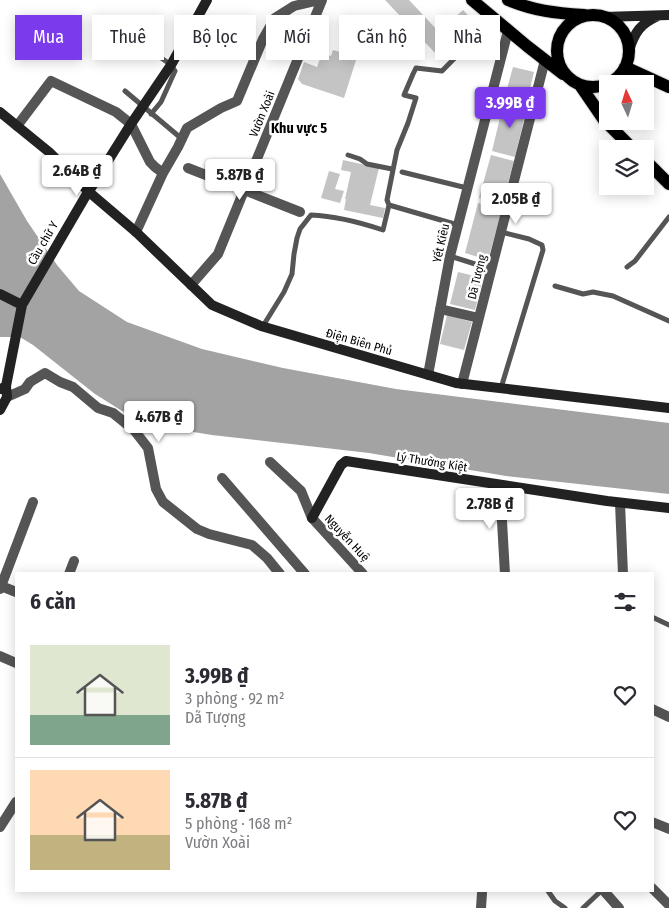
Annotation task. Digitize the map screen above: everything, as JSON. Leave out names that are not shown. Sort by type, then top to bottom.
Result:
[{"type":"main road","points":[[508,0],[523,3],[546,12],[598,16],[613,22],[621,29],[627,39],[629,50],[626,67],[621,75]]},
{"type":"main road","points":[[473,1],[489,15]]},
{"type":"main road","points":[[566,76],[559,66],[556,54],[557,42],[562,32],[570,23],[580,17],[598,16]]},
{"type":"main road","points":[[500,24],[580,85],[591,88],[599,86]]},
{"type":"main road","points":[[626,67],[669,87]]},
{"type":"main road","points":[[580,85],[604,120],[624,140]]},
{"type":"main road","points":[[654,169],[669,184]]},
{"type":"street","name":"Cầu chữ Y","points":[[0,410],[22,304],[88,192],[171,65],[207,0]]},
{"type":"street","points":[[136,232],[187,128],[237,101],[263,39],[275,18],[294,6],[321,0]]},
{"type":"street","name":"Vườn Xoài","points":[[191,285],[218,254],[321,0]]},
{"type":"street","points":[[598,16],[665,15]]},
{"type":"street","points":[[629,50],[640,27],[649,20],[665,15]]},
{"type":"street","name":"Yết Kiêu","points":[[428,375],[450,256],[508,30]]},
{"type":"street","name":"Dã Tượng","points":[[462,384],[545,60]]},
{"type":"street","points":[[17,126],[51,81],[116,112],[131,124],[150,162],[164,173]]},
{"type":"street","name":"Điện Biên Phủ","points":[[0,112],[49,152],[88,192],[136,232],[212,305],[263,327],[462,384],[669,408]]},
{"type":"street","points":[[188,168],[300,212]]},
{"type":"street","points":[[0,294],[22,304]]},
{"type":"street","points":[[440,310],[479,318]]},
{"type":"street","points":[[4,391],[25,389],[30,382],[44,373],[73,388],[98,408],[113,413],[134,430],[148,448],[156,489],[163,502],[197,529],[252,545],[267,558],[278,572]]},
{"type":"street","points":[[270,462],[301,491],[312,518]]},
{"type":"street","name":"Lý Thường Kiệt","points":[[312,518],[341,465],[346,462],[500,486],[669,508]]},
{"type":"street","points":[[222,478],[303,572]]},
{"type":"street","points":[[500,486],[505,572]]},
{"type":"street","points":[[15,592],[0,588],[33,502]]},
{"type":"street","points":[[620,503],[623,572]]},
{"type":"street","name":"Nguyễn Huệ","points":[[312,518],[361,572]]},
{"type":"street","points":[[70,572],[74,560]]},
{"type":"street","points":[[0,656],[15,663]]},
{"type":"street","points":[[654,711],[669,717]]},
{"type":"street","points":[[0,827],[15,804]]},
{"type":"street","points":[[654,823],[669,829]]},
{"type":"street","points":[[654,890],[669,905]]},
{"type":"street","points":[[603,892],[619,908]]},
{"type":"street","points":[[481,908],[482,894]]},
{"type":"lane","points":[[151,114],[161,102],[175,71],[171,65],[162,60]]},
{"type":"lane","points":[[263,327],[284,292],[292,274],[297,238],[300,229],[311,215],[352,220],[383,230],[389,204],[387,200],[392,169],[416,98],[404,95],[412,74],[416,68],[442,70],[452,60]]},
{"type":"lane","points":[[125,91],[182,139]]},
{"type":"lane","points":[[348,155],[360,159],[366,164],[392,169]]},
{"type":"lane","points":[[402,172],[467,188]]},
{"type":"lane","points":[[389,204],[458,225]]},
{"type":"lane","points":[[627,267],[634,261],[669,217]]},
{"type":"lane","points":[[501,232],[529,239],[542,245],[543,250],[501,388]]},
{"type":"lane","points":[[450,256],[492,269]]},
{"type":"lane","points":[[555,286],[583,294],[593,292],[613,296],[669,320]]},
{"type":"lane","points":[[654,618],[669,625]]},
{"type":"lane","points":[[549,892],[555,901],[565,908]]},
{"type":"lane","points":[[583,908],[601,892]]},
{"type":"shaded area","points":[[0,174],[27,221],[57,265],[79,291],[127,322],[202,349],[283,368],[396,389],[669,423],[669,494],[506,476],[369,453],[212,435],[175,429],[122,411],[95,394],[20,337],[0,337]]},
{"type":"building","points":[[385,0],[409,0],[423,15],[399,15]]},
{"type":"building","points":[[463,10],[468,15],[458,15]]},
{"type":"building","points":[[425,17],[435,28],[435,53],[425,42]]},
{"type":"building","points":[[333,50],[339,52],[339,60],[356,60],[344,98],[302,84],[298,79],[304,62],[317,67],[320,60],[329,60],[329,55],[331,56]]},
{"type":"building","points":[[513,67],[534,72],[527,101],[505,96]]},
{"type":"building","points":[[504,101],[527,107],[515,157],[492,151]]},
{"type":"building","points":[[491,155],[514,161],[502,204],[479,198]]},
{"type":"building","points":[[343,160],[379,168],[370,205],[385,208],[383,218],[344,210],[351,172],[341,170]]},
{"type":"building","points":[[329,171],[340,174],[335,189],[344,191],[340,203],[321,198]]},
{"type":"building","points":[[478,203],[502,209],[488,260],[465,253]]},
{"type":"building","points":[[458,272],[483,278],[475,310],[450,304]]},
{"type":"building","points":[[447,315],[472,322],[464,350],[440,344]]},
{"type":"district","name":"Khu vực 5","points":[[299,128]]}]
